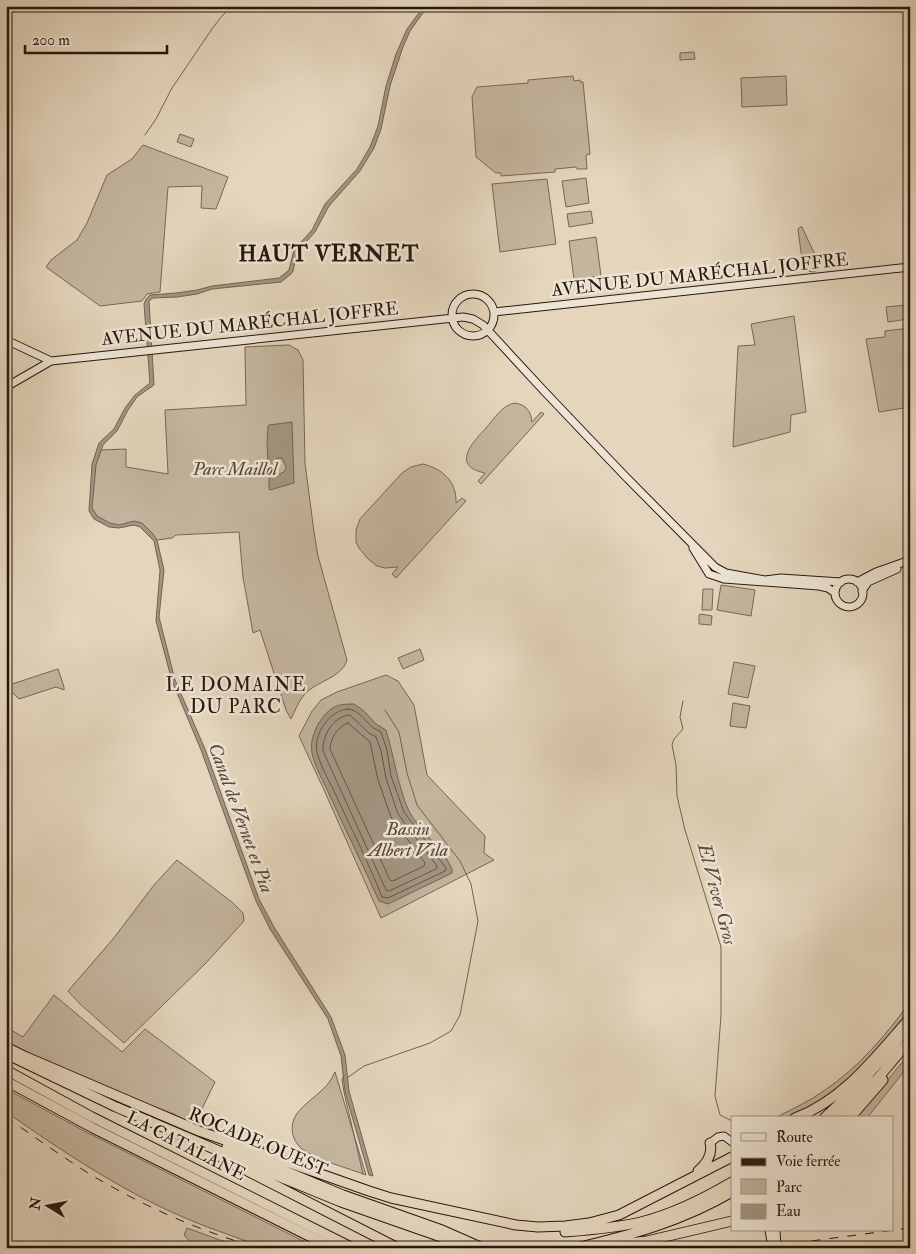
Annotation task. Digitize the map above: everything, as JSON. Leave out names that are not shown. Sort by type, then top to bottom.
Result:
[{"type":"highway","points":[[799,1116],[822,1105],[842,1090],[910,1018]]},
{"type":"highway","points":[[826,1116],[883,1060],[910,1025]]},
{"type":"highway","points":[[839,1116],[879,1077],[910,1040]]},
{"type":"highway","points":[[6,1046],[24,1056],[199,1131],[391,1198],[454,1215],[515,1228],[563,1232],[617,1227],[661,1216],[695,1202],[731,1183]]},
{"type":"highway","points":[[852,1116],[910,1046]]},
{"type":"highway","points":[[6,1054],[224,1159],[398,1248]]},
{"type":"highway","name":"ROCADE OUEST","points":[[24,1056],[164,1120],[287,1172],[381,1210],[442,1230],[483,1248]]},
{"type":"highway","name":"LA CATALANE","points":[[6,1070],[92,1117],[353,1248]]},
{"type":"highway","name":"LA CATALANE","points":[[6,1081],[93,1128],[333,1248]]},
{"type":"highway","name":"ROCADE OUEST","points":[[116,1107],[341,1202],[444,1238],[466,1248]]},
{"type":"highway","points":[[684,1181],[707,1163],[711,1149],[710,1143]]},
{"type":"highway","points":[[391,1198],[516,1225],[538,1227],[565,1226],[589,1223],[619,1214],[643,1204],[684,1181],[731,1158]]},
{"type":"highway","points":[[576,1248],[634,1234],[665,1224],[693,1213],[731,1193]]},
{"type":"highway","points":[[381,1210],[443,1227],[491,1248]]},
{"type":"highway","points":[[593,1248],[648,1241],[731,1221]]},
{"type":"main road","name":"AVENUE DU MARÉCHAL JOFFRE","points":[[494,312],[910,267]]},
{"type":"main road","points":[[471,294],[479,294],[487,299],[494,312],[492,323],[488,330],[476,336],[465,334],[455,327],[452,318],[453,307],[456,301],[462,296],[471,294]]},
{"type":"main road","name":"AVENUE DU MARÉCHAL JOFFRE","points":[[51,361],[461,317],[473,319],[488,330],[680,532]]},
{"type":"main road","points":[[6,340],[51,361]]},
{"type":"main road","points":[[6,387],[51,361]]},
{"type":"main road","points":[[680,532],[699,556],[709,574],[724,579],[828,588],[835,593],[840,603],[850,606],[857,604],[868,582],[910,565]]},
{"type":"main road","points":[[680,532],[715,567],[726,573],[765,580],[787,579],[841,582]]},
{"type":"main road","points":[[857,582],[876,572],[910,560]]},
{"type":"main road","points":[[705,568],[736,578],[747,576]]},
{"type":"main road","points":[[776,584],[787,579]]},
{"type":"main road","points":[[835,593],[836,588],[841,582],[847,579],[857,582],[862,591]]},
{"type":"main road","points":[[710,1143],[718,1136],[724,1136],[731,1141]]},
{"type":"main road","points":[[718,1136],[731,1145]]},
{"type":"main road","points":[[769,1232],[772,1248]]},
{"type":"main road","points":[[776,1232],[777,1248]]},
{"type":"green space","points":[[694,52],[695,59],[680,60],[680,53]]},
{"type":"green space","points":[[573,76],[574,81],[580,80],[580,82],[583,82],[590,154],[586,155],[587,169],[577,169],[576,167],[555,169],[555,172],[501,176],[501,173],[496,173],[476,157],[472,97],[477,87],[528,83],[528,80]]},
{"type":"green space","points":[[786,76],[787,105],[742,107],[741,78]]},
{"type":"green space","points":[[180,134],[194,139],[191,147],[177,142]]},
{"type":"green space","points":[[143,145],[228,177],[216,209],[201,208],[202,186],[168,187],[160,292],[147,294],[142,301],[100,306],[46,267],[51,260],[77,240],[87,223],[107,175],[132,159]]},
{"type":"green space","points":[[586,178],[589,203],[566,207],[562,181]]},
{"type":"green space","points":[[547,179],[556,244],[500,252],[492,184]]},
{"type":"green space","points":[[591,211],[593,223],[569,227],[567,214]]},
{"type":"green space","points":[[802,227],[817,259],[817,270],[814,272],[807,271],[802,260],[798,229]]},
{"type":"green space","points":[[596,237],[601,276],[574,279],[569,241]]},
{"type":"green space","points":[[906,305],[908,319],[888,322],[886,307]]},
{"type":"green space","points":[[794,316],[806,412],[791,415],[790,432],[733,447],[738,346],[755,345],[751,324]]},
{"type":"green space","points":[[910,328],[910,407],[879,412],[866,339],[885,337],[885,331]]},
{"type":"green space","name":"Parc Maillol","points":[[289,345],[298,350],[303,360],[305,463],[314,532],[318,556],[347,660],[340,671],[304,695],[291,719],[286,710],[260,630],[253,633],[243,577],[239,532],[176,535],[172,538],[157,540],[142,524],[113,526],[103,521],[90,509],[93,473],[100,450],[126,449],[126,467],[168,474],[165,410],[246,405],[245,347]]},
{"type":"green space","points":[[515,403],[527,409],[532,422],[541,412],[544,414],[481,484],[478,481],[485,473],[474,470],[469,465],[468,453],[475,440],[499,413],[506,406]]},
{"type":"green space","points":[[423,464],[437,469],[447,478],[454,489],[456,503],[462,498],[466,501],[396,578],[392,574],[398,567],[385,568],[377,566],[368,559],[356,542],[356,530],[360,519],[402,473],[411,467]]},
{"type":"green space","points":[[721,585],[755,590],[751,616],[717,610]]},
{"type":"green space","points":[[703,589],[713,589],[712,610],[702,610]]},
{"type":"green space","points":[[699,615],[712,616],[711,625],[699,624]]},
{"type":"green space","points":[[420,649],[424,660],[403,669],[398,658]]},
{"type":"green space","points":[[734,662],[755,666],[748,698],[728,694]]},
{"type":"green space","points":[[58,669],[64,690],[56,687],[19,699],[13,693],[6,692],[6,686]]},
{"type":"green space","name":"Bassin Albert Vila","points":[[386,675],[398,681],[414,705],[427,775],[485,836],[484,853],[494,860],[381,918],[299,736],[312,711],[321,700],[337,692]]},
{"type":"green space","points":[[733,703],[750,706],[746,728],[730,726]]},
{"type":"green space","points":[[177,860],[233,903],[243,913],[244,921],[206,963],[124,1043],[68,991],[113,939],[154,885]]},
{"type":"green space","points":[[54,995],[122,1052],[145,1029],[215,1082],[196,1121],[275,1151],[274,1154],[194,1125],[174,1114],[135,1100],[6,1042],[6,1027],[23,1037]]},
{"type":"green space","points":[[910,1002],[907,1017],[851,1077],[822,1101],[806,1110],[791,1116],[779,1116],[819,1094],[837,1081],[861,1061]]},
{"type":"green space","points":[[910,1053],[910,1064],[869,1116],[858,1116]]},
{"type":"green space","points":[[335,1072],[366,1175],[308,1153],[298,1145],[293,1135],[292,1125],[296,1115],[328,1084]]},
{"type":"green space","points":[[6,1089],[90,1134],[317,1248],[275,1248],[254,1244],[163,1208],[109,1180],[6,1112]]},
{"type":"green space","points":[[187,1228],[242,1248],[191,1248],[192,1244],[184,1235]]},
{"type":"water","points":[[424,6],[428,6],[410,31],[403,47],[390,86],[381,129],[374,148],[360,171],[329,206],[315,232],[297,252],[291,274],[281,282],[212,289],[197,294],[153,298],[149,301],[154,385],[137,397],[117,431],[103,445],[96,465],[92,508],[97,516],[110,523],[119,525],[134,521],[142,523],[157,540],[164,570],[159,617],[175,680],[205,749],[259,899],[274,927],[331,1017],[345,1055],[349,1091],[373,1176],[369,1175],[345,1092],[341,1056],[328,1019],[270,929],[256,901],[201,750],[172,681],[156,621],[160,570],[154,541],[140,527],[134,525],[119,528],[109,527],[94,519],[89,511],[92,464],[99,443],[114,429],[125,408],[135,395],[150,383],[144,304],[146,299],[150,295],[279,278],[289,270],[294,250],[312,230],[325,204],[357,169],[370,147],[378,126],[386,86],[396,54],[407,29]]},
{"type":"water","points":[[292,422],[294,483],[270,490],[267,443],[269,425]],"holes":[[[282,458],[286,467],[285,471],[280,474],[276,469],[276,459]]]},
{"type":"water","points":[[354,704],[364,711],[376,724],[386,730],[408,809],[417,824],[443,854],[452,869],[452,873],[388,904],[379,901],[313,759],[312,741],[316,729],[323,718],[336,706]]},
{"type":"waterway","points":[[145,135],[156,119],[172,88],[212,29],[232,6]]},
{"type":"waterway","name":"El Viver Gros","points":[[683,701],[680,717],[683,729],[674,739],[672,745],[676,765],[677,796],[685,830],[721,947],[721,1015],[715,1096],[720,1115],[731,1120]]},
{"type":"waterway","points":[[347,1078],[364,1066],[430,1043],[451,1031],[460,1015],[478,921],[471,884],[460,861],[417,805],[407,773],[399,732],[385,710]]},
{"type":"waterway","points":[[344,1076],[342,1079],[344,1092],[363,1174]]},
{"type":"railway","points":[[6,1117],[88,1173],[129,1196],[214,1234],[259,1248]]},
{"type":"railway","points":[[894,1230],[910,1228]]},
{"type":"railway","points":[[758,1248],[880,1232]]},
{"type":"railway","points":[[737,1248],[764,1244]]},
{"type":"district","name":"HAUT VERNET","points":[[329,254]]},
{"type":"district","name":"LE DOMAINE DU PARC","points":[[236,696]]},
{"type":"water label","name":"Canal de Vernet et Pia","points":[[241,818]]}]
